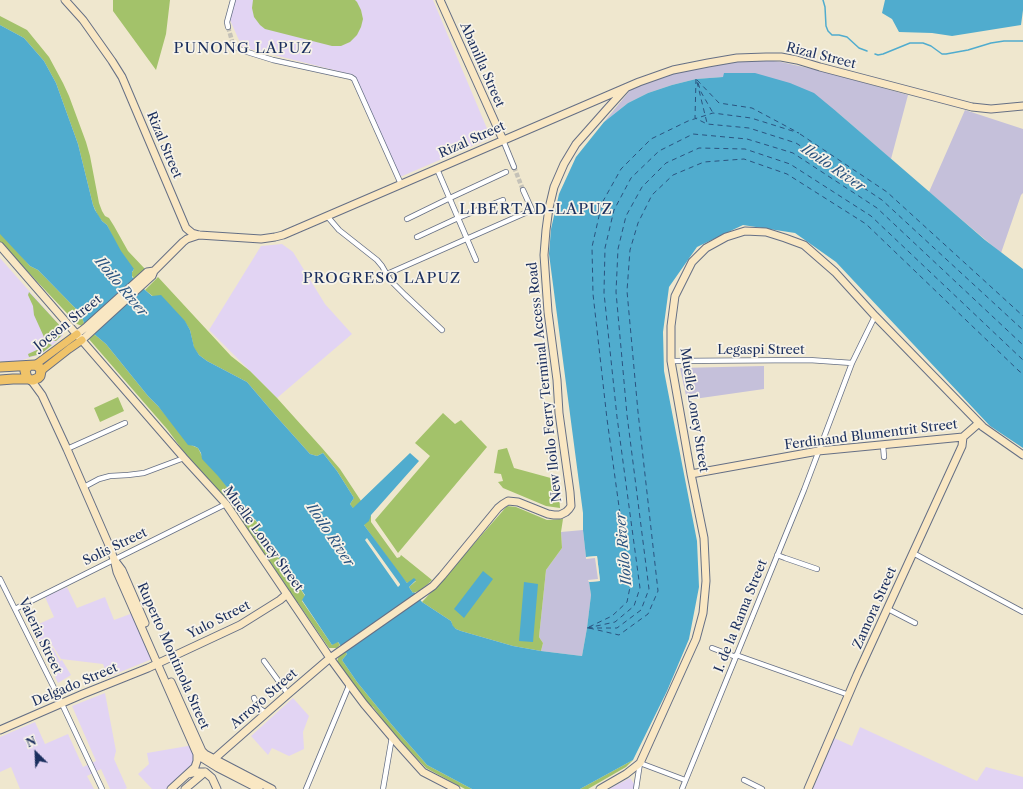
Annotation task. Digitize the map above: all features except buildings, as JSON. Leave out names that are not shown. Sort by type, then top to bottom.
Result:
[{"type":"highway","points":[[0,367],[36,369]]},
{"type":"highway","points":[[30,380],[25,374],[25,369],[36,369]]},
{"type":"highway","points":[[1,381],[13,379],[33,380],[38,378],[36,369]]},
{"type":"main road","name":"Rizal Street","points":[[65,0],[95,36],[122,77],[186,228],[192,233],[199,235],[249,239],[268,238],[283,235],[627,86],[673,70],[697,64],[737,58],[781,57],[972,107],[991,109],[1023,106]]},
{"type":"main road","name":"Abanilla Street","points":[[440,0],[503,140]]},
{"type":"main road","name":"New Iloilo Ferry Terminal Access Road","points":[[569,509],[571,500],[559,413],[557,380],[548,312],[544,255],[546,230],[554,187],[564,164],[576,144],[627,86]]},
{"type":"main road","points":[[183,242],[186,228]]},
{"type":"main road","name":"Muelle Loney Street","points":[[600,789],[626,774],[640,762],[696,639],[703,613],[706,581],[704,538],[671,361],[671,326],[675,296],[692,262],[706,248],[726,237],[745,231],[766,232],[804,245],[835,272],[875,316],[979,423],[1023,455]]},
{"type":"main road","name":"Jocson Street","points":[[36,369],[82,340],[87,331],[151,273],[177,247],[188,239],[199,235]]},
{"type":"main road","name":"Muelle Loney Street","points":[[0,246],[184,458],[226,504],[330,658],[392,737],[424,772],[456,789]]},
{"type":"main road","name":"Jocson Street","points":[[36,369],[77,334],[87,331]]},
{"type":"main road","name":"Ruperto Montinola Street","points":[[36,369],[42,395],[84,487],[114,559],[122,570],[160,663],[202,751],[212,761]]},
{"type":"main road","name":"Ruperto Montinola Street","points":[[30,380],[42,395]]},
{"type":"main road","name":"Ferdinand Blumentrit Street","points":[[691,474],[818,451],[963,437],[979,423]]},
{"type":"main road","name":"Zamora Street","points":[[808,789],[962,446],[963,437]]},
{"type":"main road","name":"Arroyo Street","points":[[212,761],[330,658],[433,586],[498,508],[503,504],[508,501],[518,502],[554,516],[560,515],[569,509]]},
{"type":"main road","name":"Yulo Street","points":[[160,663],[240,626],[288,594]]},
{"type":"main road","points":[[160,663],[197,754],[196,764],[171,789]]},
{"type":"main road","name":"Delgado Street","points":[[0,730],[160,663]]},
{"type":"main road","points":[[197,754],[202,758],[212,761],[272,789]]},
{"type":"main road","points":[[212,761],[259,789]]},
{"type":"main road","points":[[186,775],[196,772],[205,772],[212,778],[217,789]]},
{"type":"main road","points":[[185,789],[205,772]]},
{"type":"street","points":[[228,27],[227,22],[233,0]]},
{"type":"street","points":[[237,48],[244,52],[273,60],[351,77],[354,79],[401,184]]},
{"type":"street","points":[[503,140],[514,168]]},
{"type":"street","points":[[437,168],[476,260]]},
{"type":"street","points":[[407,219],[506,172]]},
{"type":"street","points":[[387,274],[532,210],[523,190]]},
{"type":"street","points":[[417,237],[458,218],[503,200]]},
{"type":"street","points":[[327,216],[339,230],[377,260],[390,280],[442,330]]},
{"type":"street","points":[[818,451],[852,363],[875,316]]},
{"type":"street","name":"Legaspi Street","points":[[671,361],[809,360],[852,363]]},
{"type":"street","points":[[67,449],[125,423]]},
{"type":"street","points":[[883,445],[884,457]]},
{"type":"street","name":"I. de la Rama Street","points":[[682,789],[818,451]]},
{"type":"street","points":[[84,487],[99,479],[110,476],[128,476],[144,473],[184,458]]},
{"type":"street","name":"Solis Street","points":[[14,609],[226,504]]},
{"type":"street","points":[[913,553],[1023,612]]},
{"type":"street","points":[[777,555],[818,569]]},
{"type":"street","name":"Valeria Street","points":[[0,579],[102,789]]},
{"type":"street","points":[[888,609],[915,624]]},
{"type":"street","points":[[712,648],[849,695]]},
{"type":"street","points":[[264,661],[288,694]]},
{"type":"street","points":[[306,789],[349,684]]},
{"type":"street","points":[[254,698],[259,708],[266,713]]},
{"type":"street","points":[[383,789],[392,737]]},
{"type":"street","points":[[636,789],[640,762],[685,780]]},
{"type":"street","points":[[744,780],[762,789]]},
{"type":"shaded area","points":[[235,0],[433,0],[491,138],[400,177],[354,75],[242,47],[230,20]]},
{"type":"shaded area","points":[[766,60],[822,71],[908,95],[891,159],[837,112],[723,77],[696,79],[648,93],[628,103],[604,122],[632,88],[672,72],[739,61]]},
{"type":"shaded area","points":[[965,110],[1023,129],[1023,193],[1001,253],[929,192]]},
{"type":"shaded area","points":[[282,244],[293,252],[325,304],[352,334],[277,398],[209,330],[261,246]]},
{"type":"shaded area","points":[[0,258],[63,329],[63,336],[42,354],[13,363],[0,361]]},
{"type":"shaded area","points":[[764,366],[764,389],[687,400],[680,368]]},
{"type":"shaded area","points":[[583,530],[586,557],[597,556],[600,581],[589,582],[591,595],[582,656],[541,651],[543,643],[539,637],[546,570],[562,548],[561,532]]},
{"type":"shaded area","points":[[67,587],[77,608],[105,597],[114,620],[133,613],[152,659],[108,677],[103,664],[61,659],[46,635],[60,661],[62,660],[71,675],[58,683],[23,609],[30,605],[39,624],[54,617],[45,597]]},
{"type":"shaded area","points":[[105,693],[116,751],[114,759],[127,788],[110,789],[101,769],[87,776],[94,789],[20,789],[11,767],[0,772],[0,737],[35,722],[45,744],[68,734],[83,767],[96,761],[72,706]]},
{"type":"shaded area","points":[[293,698],[309,716],[303,732],[304,749],[289,756],[272,748],[268,755],[251,736]]},
{"type":"shaded area","points":[[860,727],[977,781],[986,767],[1023,777],[1023,789],[813,789],[834,738],[852,746]]},
{"type":"shaded area","points":[[188,746],[191,747],[195,756],[193,765],[168,789],[152,789],[138,774],[149,764],[147,753]]},
{"type":"shaded area","points":[[630,778],[638,789],[609,789]]},
{"type":"green space","points":[[113,0],[170,0],[166,34],[156,70],[113,11]]},
{"type":"green space","points":[[253,0],[355,0],[361,10],[363,19],[357,35],[350,42],[341,46],[332,46],[265,29],[254,17],[252,8]]},
{"type":"green space","points":[[0,16],[27,30],[49,57],[63,83],[86,142],[102,211],[105,216],[109,218],[128,251],[145,269],[134,279],[131,274],[134,269],[128,269],[107,225],[98,216],[93,205],[78,144],[56,83],[44,61],[24,38],[0,25]]},
{"type":"green space","points":[[0,230],[30,266],[38,270],[81,314],[84,323],[82,326],[77,324],[0,242]]},
{"type":"green space","points":[[158,277],[231,356],[250,371],[277,398],[322,448],[340,469],[371,516],[371,522],[397,558],[401,555],[432,580],[428,584],[419,591],[413,593],[409,587],[416,581],[407,583],[399,574],[350,504],[354,498],[337,471],[323,453],[317,456],[310,454],[247,382],[207,361],[199,355],[194,348],[190,330],[185,322],[145,290]]},
{"type":"green space","points":[[29,292],[63,329],[62,335],[56,341],[49,340],[44,337],[34,315],[33,306],[28,295]]},
{"type":"green space","points":[[94,334],[106,344],[148,396],[191,445],[198,448],[202,456],[207,458],[241,507],[257,522],[305,596],[302,601],[332,645],[337,641],[340,645],[337,648],[329,648],[298,603],[294,602],[223,497],[187,456],[167,429],[88,338]]},
{"type":"green space","points":[[47,343],[52,345],[41,354],[29,357],[28,354]]},
{"type":"green space","points":[[118,397],[124,411],[100,422],[94,408]]},
{"type":"green space","points":[[443,413],[455,424],[461,420],[487,447],[398,553],[375,520],[430,456],[415,443]]},
{"type":"green space","points":[[507,448],[514,468],[558,480],[560,508],[546,506],[503,488],[498,482],[503,481],[501,474],[494,473],[498,450]]},
{"type":"green space","points":[[507,506],[516,507],[547,520],[563,519],[561,532],[562,548],[546,570],[539,637],[543,643],[541,651],[513,646],[456,629],[453,627],[451,621],[422,602]]},
{"type":"green space","points":[[345,651],[347,654],[342,660],[357,682],[427,765],[472,789],[465,789],[426,768],[407,748],[373,707],[368,704],[337,662],[339,655]]},
{"type":"green space","points":[[633,760],[626,767],[588,789],[580,789]]},
{"type":"water","points":[[885,0],[1023,0],[1023,10],[1021,25],[952,36],[932,33],[899,32],[892,19],[882,13]]},
{"type":"water","name":"Iloilo River","points":[[0,25],[24,38],[44,61],[56,83],[78,144],[95,210],[102,221],[107,225],[121,251],[134,269],[132,272],[132,277],[152,296],[161,295],[185,321],[190,330],[194,347],[199,355],[207,361],[247,382],[310,454],[317,456],[323,453],[337,471],[354,498],[350,504],[353,508],[410,453],[419,461],[371,515],[369,521],[364,525],[407,583],[414,578],[416,580],[409,587],[413,593],[414,592],[422,602],[451,621],[456,629],[513,646],[582,656],[591,595],[589,582],[600,581],[597,556],[586,557],[583,513],[549,254],[551,229],[559,194],[576,157],[604,122],[628,103],[648,93],[672,85],[696,79],[723,77],[724,73],[755,73],[790,83],[814,93],[985,240],[1023,269],[1023,448],[990,426],[836,262],[795,233],[743,225],[697,247],[669,287],[663,332],[664,371],[697,541],[699,587],[689,639],[667,691],[633,760],[580,789],[472,789],[427,765],[392,725],[357,682],[342,660],[347,654],[338,642],[332,645],[302,600],[305,595],[298,585],[295,585],[285,574],[277,553],[258,531],[259,526],[255,519],[247,516],[234,496],[202,459],[198,448],[188,445],[158,406],[148,396],[106,344],[84,323],[81,314],[38,270],[30,266],[0,234]]},
{"type":"water","points":[[483,571],[493,579],[464,618],[454,609]]},
{"type":"water","points":[[524,582],[538,584],[533,642],[519,641]]},
{"type":"pier","points":[[367,538],[400,584],[398,587],[365,540]]},
{"type":"pier","points":[[597,556],[600,581],[589,582],[588,580],[598,579],[595,558],[586,559],[586,557]]},
{"type":"waterway","points":[[823,0],[828,31],[832,35],[847,37],[859,48],[867,51]]},
{"type":"waterway","points":[[875,54],[883,54],[910,43],[923,43],[931,46],[942,54],[946,54],[968,50],[991,43],[1023,41]]},
{"type":"ferry route","points":[[696,79],[695,118],[707,124],[749,128],[796,143],[882,200],[1023,330]]},
{"type":"ferry route","points":[[697,80],[719,103],[752,108],[797,132]]},
{"type":"ferry route","points":[[697,82],[707,123]]},
{"type":"ferry route","points":[[698,83],[701,92],[713,113]]},
{"type":"ferry route","points":[[589,627],[612,616],[627,602],[630,587],[607,419],[593,294],[592,247],[602,203],[621,169],[651,139],[688,121],[713,113],[751,118],[799,133]]},
{"type":"ferry route","points":[[587,628],[615,622],[634,606],[640,588],[617,417],[604,293],[605,248],[614,210],[631,178],[659,151],[693,134],[747,139],[793,153],[877,208],[1023,345]]},
{"type":"ferry route","points":[[800,134],[887,192],[1023,316]]},
{"type":"ferry route","points":[[588,628],[617,628],[641,610],[649,589],[627,415],[616,292],[618,249],[626,216],[642,187],[666,163],[699,148],[745,149],[790,164],[871,216],[1023,360]]},
{"type":"ferry route","points":[[589,628],[619,635],[648,614],[658,591],[638,412],[627,291],[630,250],[638,223],[652,195],[673,175],[704,162],[744,159],[787,174],[866,224],[1023,374]]},
{"type":"tunnel","points":[[228,27],[233,44],[237,48]]},
{"type":"tunnel","points":[[514,167],[523,190]]},
{"type":"district","name":"PUNONG LAPUZ","points":[[243,49]]},
{"type":"district","name":"LIBERTAD-LAPUZ","points":[[536,210]]},
{"type":"district","name":"PROGRESO LAPUZ","points":[[382,279]]}]
